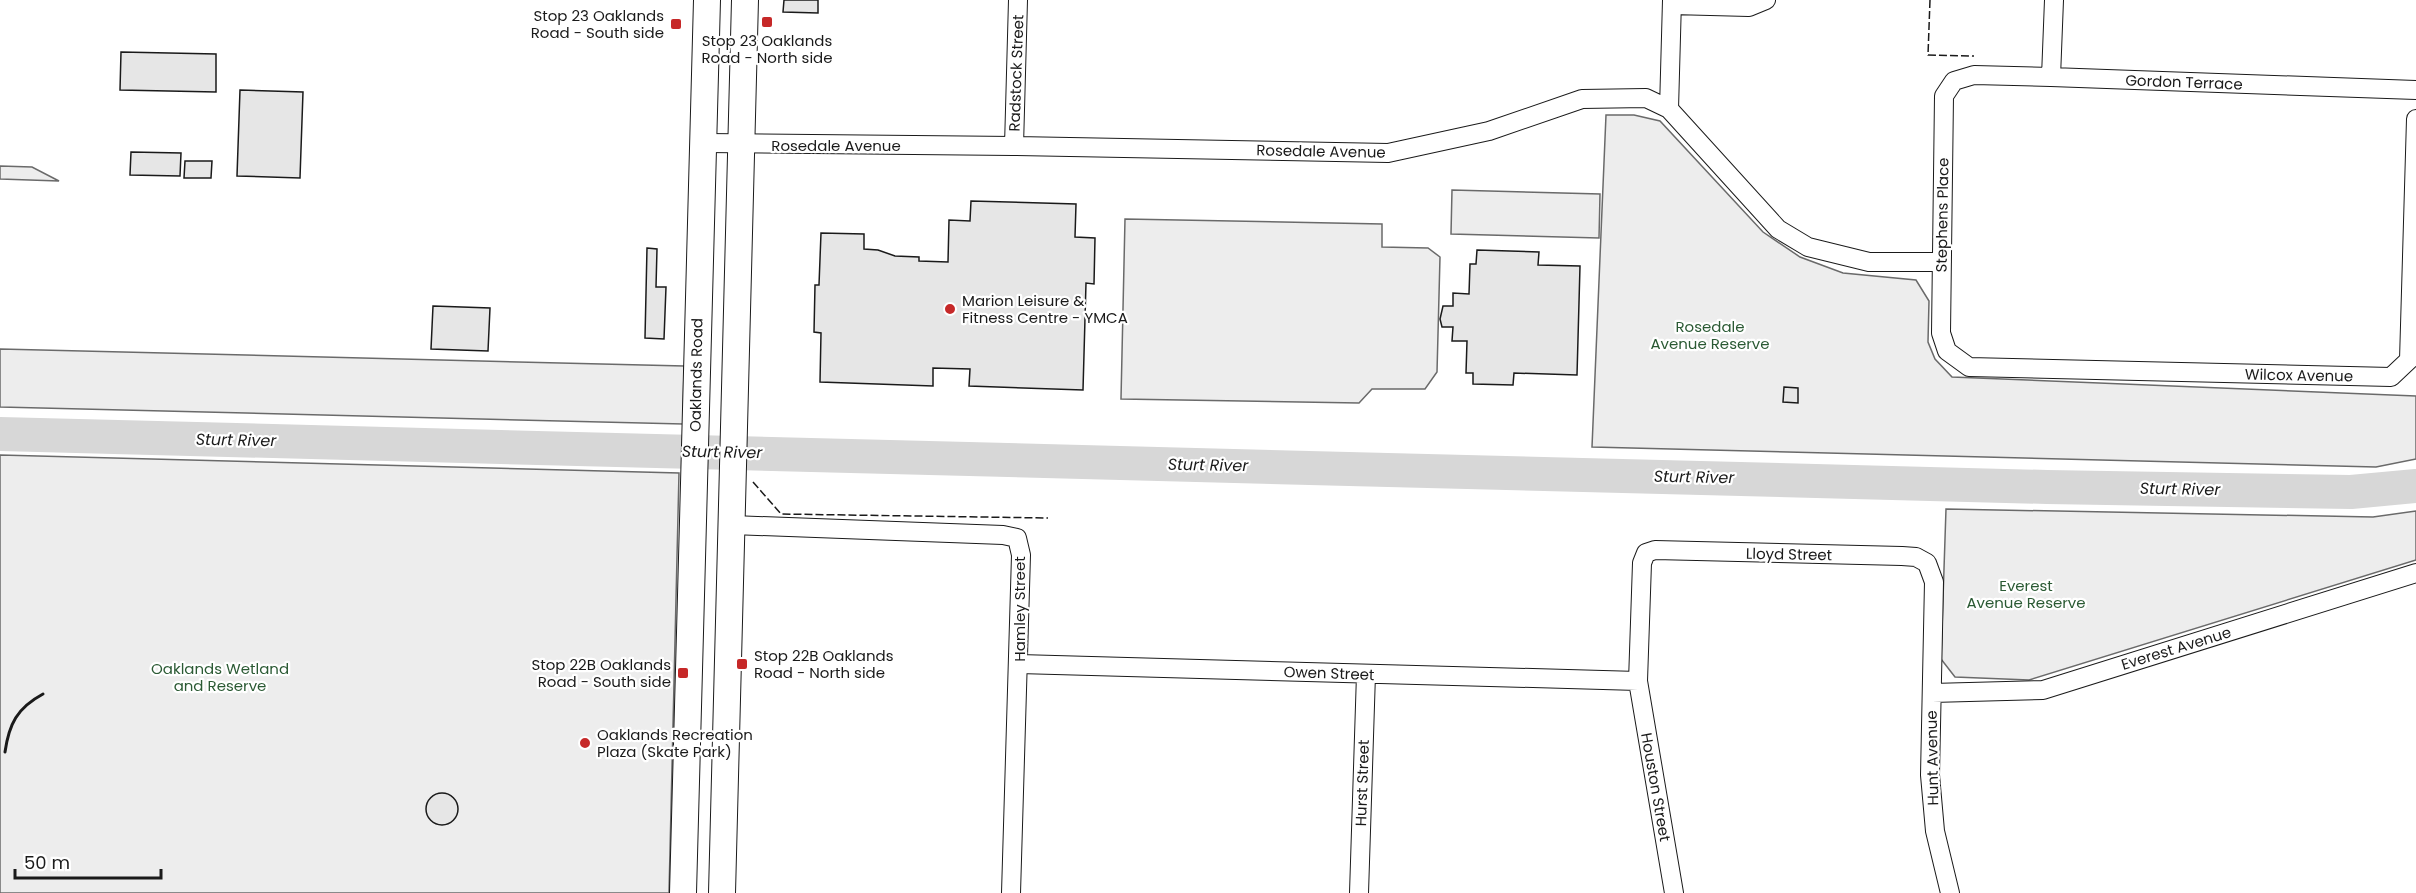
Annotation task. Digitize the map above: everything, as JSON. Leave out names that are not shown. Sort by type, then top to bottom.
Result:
[{"type":"main road","name":"Oaklands Road","points":[[683,893],[707,0]]},
{"type":"main road","points":[[722,893],[745,0]]},
{"type":"main road","points":[[691,556],[705,566],[714,567],[722,561],[732,537]]},
{"type":"street","name":"Radstock Street","points":[[1014,146],[1018,0]]},
{"type":"street","points":[[1669,109],[1672,2],[1749,7],[1766,0]]},
{"type":"street","points":[[2052,76],[2054,0]]},
{"type":"street","name":"Gordon Terrace","points":[[1954,81],[1974,75],[2052,76],[2416,90]]},
{"type":"street","name":"Stephens Place","points":[[1947,351],[1941,333],[1944,96],[1954,81]]},
{"type":"street","name":"Rosedale Avenue","points":[[703,143],[1388,153],[1489,131],[1582,99],[1646,98],[1669,109],[1779,229],[1808,247],[1869,262],[1942,262]]},
{"type":"street","name":"Wilcox Avenue","points":[[1947,351],[1969,367],[2391,377],[2409,360],[2416,119]]},
{"type":"street","name":"Hamley Street","points":[[732,537],[1003,535],[1017,538],[1021,555],[1011,893]]},
{"type":"street","name":"Lloyd Street","points":[[1638,681],[1642,563],[1646,553],[1656,550],[1902,556],[1916,557],[1927,562],[1932,572],[1934,582],[1932,693]]},
{"type":"street","name":"Everest Avenue","points":[[1932,693],[2043,690],[2416,573]]},
{"type":"street","name":"Owen Street","points":[[1019,664],[1638,681]]},
{"type":"street","name":"Hurst Street","points":[[1359,893],[1365,674]]},
{"type":"street","name":"Houston Street","points":[[1638,681],[1674,893]]},
{"type":"street","name":"Hunt Avenue","points":[[1932,693],[1930,775],[1935,831],[1950,893]]},
{"type":"shaded area","name":"Rosedale Avenue Reserve","points":[[1606,115],[1634,115],[1660,121],[1763,232],[1800,257],[1843,273],[1916,280],[1929,301],[1928,342],[1935,359],[1952,377],[2416,396],[2416,459],[2376,467],[1592,447]]},
{"type":"shaded area","points":[[0,166],[32,167],[59,181],[0,179]]},
{"type":"shaded area","points":[[1452,190],[1600,194],[1599,238],[1451,234]]},
{"type":"shaded area","points":[[1125,219],[1382,224],[1382,247],[1428,248],[1440,257],[1437,372],[1425,389],[1372,389],[1359,403],[1121,399]]},
{"type":"shaded area","points":[[0,349],[684,366],[683,424],[0,407]]},
{"type":"shaded area","name":"Oaklands Wetland and Reserve","points":[[0,455],[679,473],[669,893],[0,893]]},
{"type":"shaded area","name":"Everest Avenue Reserve","points":[[1946,509],[2373,517],[2416,511],[2416,560],[2029,680],[1955,677],[1941,659]]},
{"type":"building","points":[[784,0],[818,0],[818,13],[783,12]]},
{"type":"building","points":[[121,52],[216,54],[216,92],[120,90]]},
{"type":"building","points":[[240,90],[303,92],[300,178],[237,176]]},
{"type":"building","points":[[131,152],[181,153],[180,176],[130,175]]},
{"type":"building","points":[[185,161],[212,161],[211,178],[184,178]]},
{"type":"building","name":"Marion Leisure & Fitness Centre - YMCA","points":[[971,201],[1076,204],[1075,237],[1095,238],[1094,284],[1086,283],[1083,390],[969,386],[970,369],[933,368],[933,386],[820,382],[821,333],[814,332],[815,285],[819,285],[821,233],[864,234],[864,249],[878,250],[895,256],[919,257],[919,261],[948,262],[949,220],[970,221]]},
{"type":"building","points":[[647,248],[657,249],[656,287],[666,287],[664,339],[645,338]]},
{"type":"building","points":[[1477,250],[1539,252],[1538,265],[1580,266],[1577,375],[1514,373],[1513,385],[1473,384],[1473,373],[1466,373],[1467,341],[1452,341],[1453,327],[1442,327],[1440,319],[1443,306],[1453,306],[1453,293],[1469,294],[1470,264],[1476,264]]},
{"type":"building","points":[[433,306],[490,308],[488,351],[431,349]]},
{"type":"building","points":[[1784,387],[1798,388],[1798,403],[1783,402]]},
{"type":"building","points":[[442,793],[454,797],[458,809],[454,821],[442,825],[430,821],[426,809],[430,797]]},
{"type":"waterway","name":"Sturt River","points":[[0,434],[2047,487],[2351,492],[2416,486]]},
{"type":"fence","points":[[1930,0],[1928,55],[1974,56]]},
{"type":"fence","points":[[753,482],[781,514],[1048,518]]},
{"type":"wall","points":[[5,752],[9,733],[16,718],[27,705],[43,694]]},
{"type":"place","name":"Stop 23 Oaklands Road - North side","points":[[767,22]]},
{"type":"place","name":"Stop 23 Oaklands Road - South side","points":[[676,24]]},
{"type":"place","name":"Marion Leisure & Fitness Centre - YMCA","points":[[950,309]]},
{"type":"place","name":"Stop 22B Oaklands Road - North side","points":[[742,664]]},
{"type":"place","name":"Stop 22B Oaklands Road - South side","points":[[683,673]]},
{"type":"place","name":"Oaklands Recreation Plaza (Skate Park)","points":[[585,743]]}]
